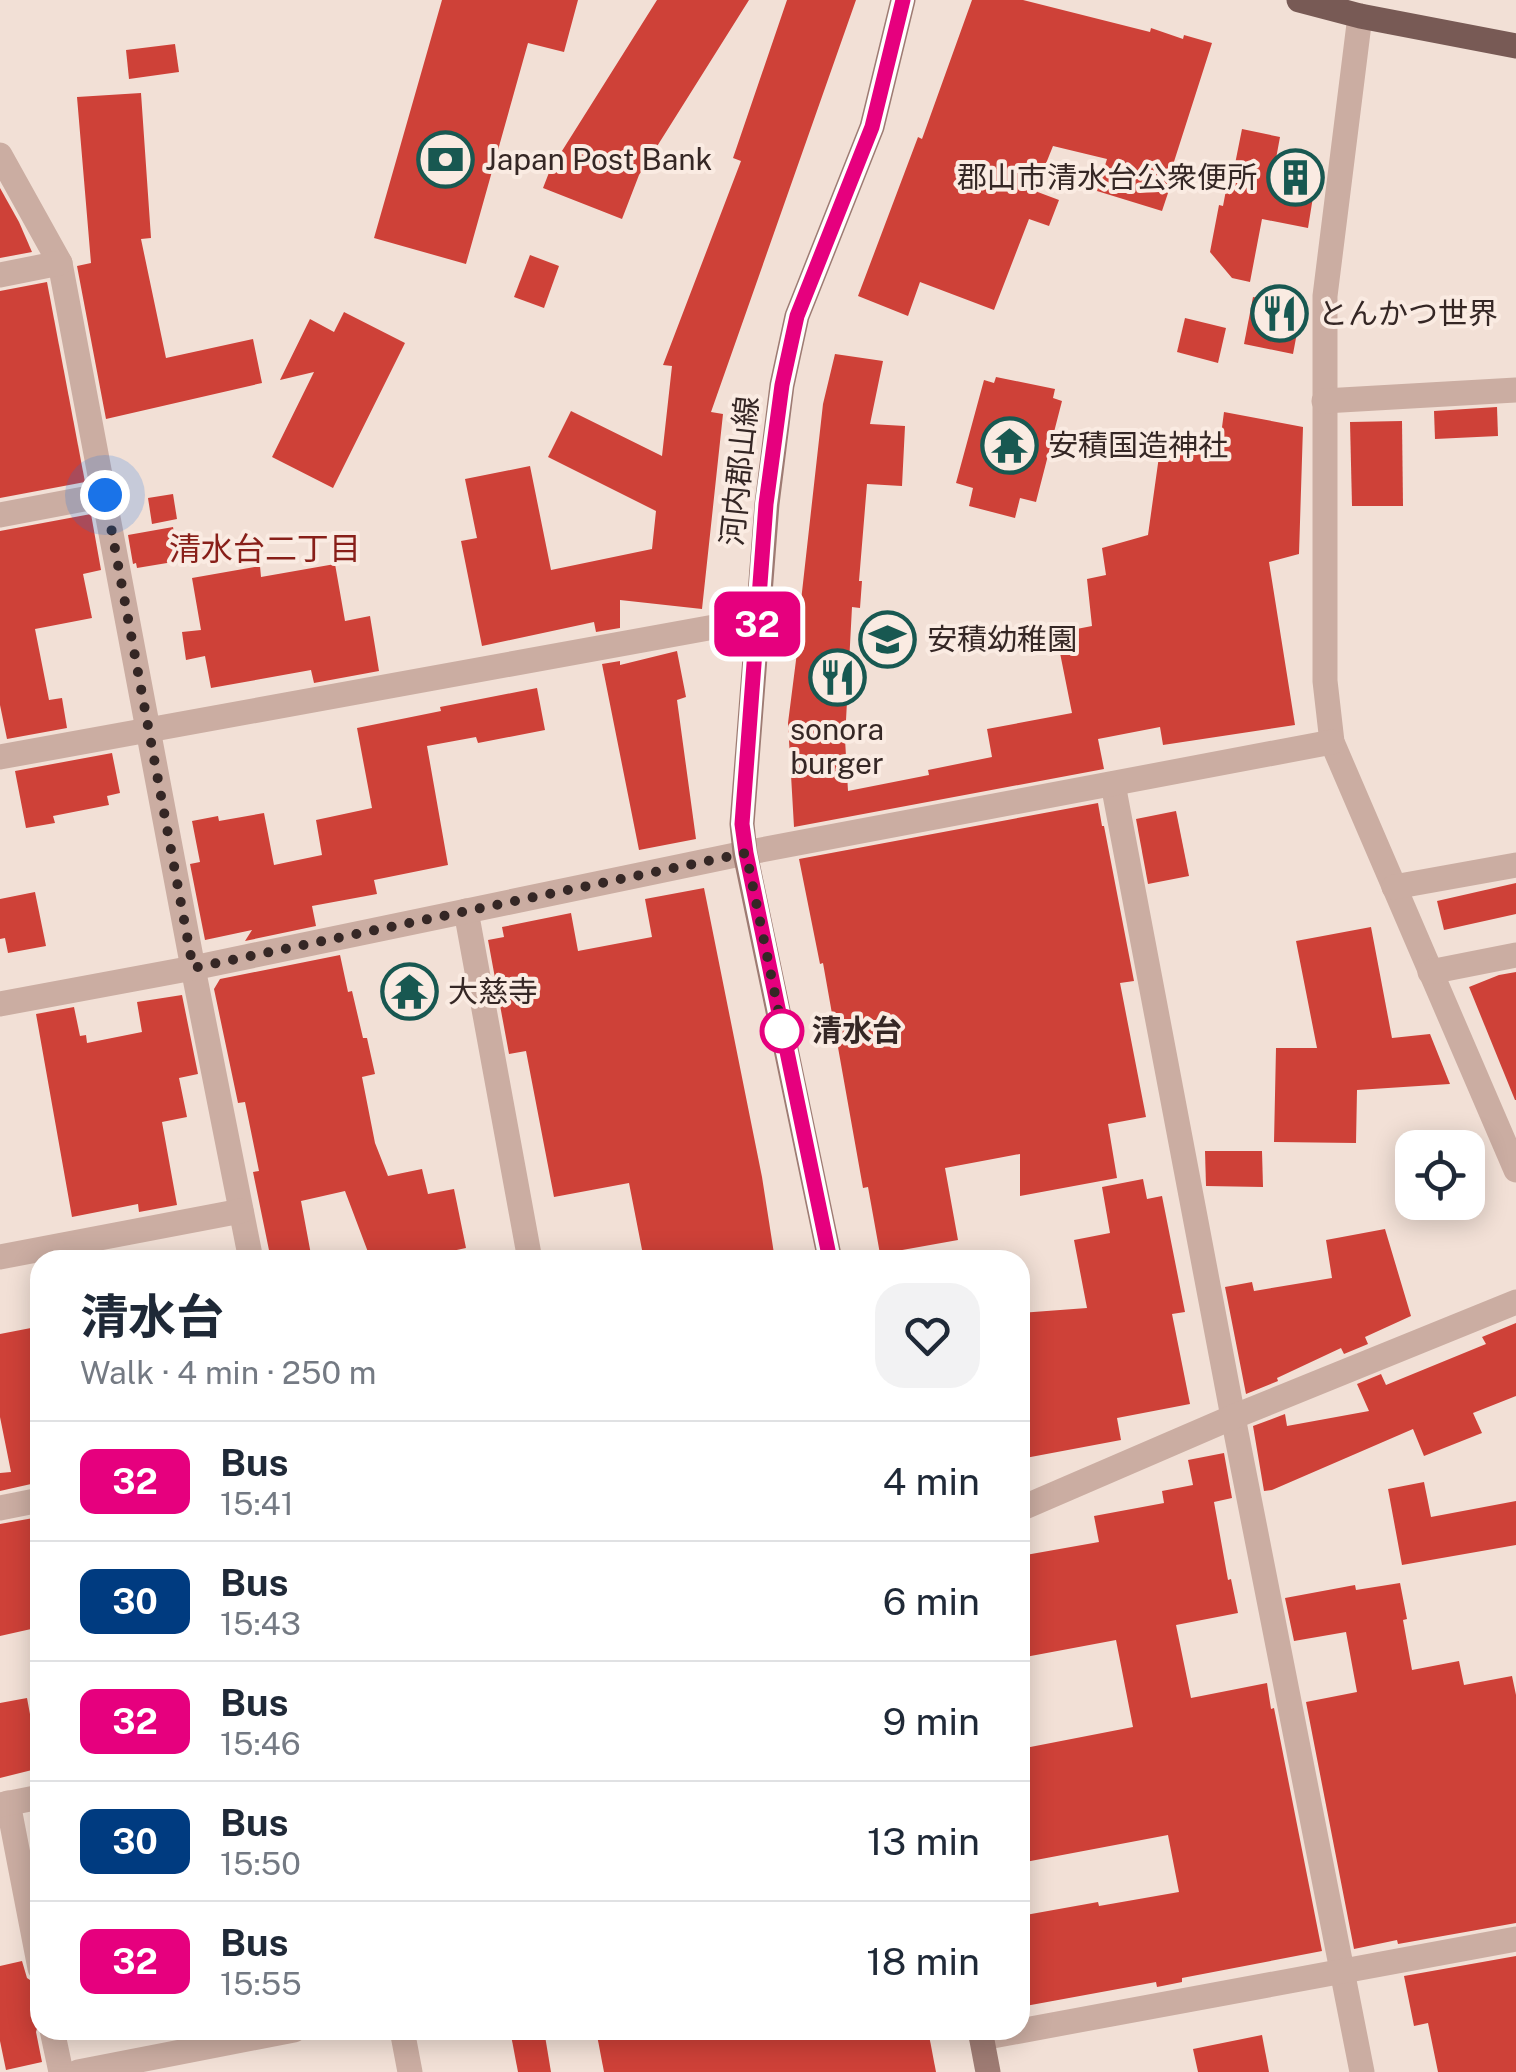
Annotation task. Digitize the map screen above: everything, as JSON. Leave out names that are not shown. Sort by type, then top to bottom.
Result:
[{"type":"main road","name":"河内郡山線","points":[[828,1250],[742,824],[766,504],[782,385],[797,316],[872,127],[903,0]]},
{"type":"main road","points":[[1300,0],[1360,16],[1516,46]]},
{"type":"main road","points":[[982,2040],[988,2072]]},
{"type":"street","points":[[1360,16],[1325,296],[1325,680],[1332,742],[1516,1170]]},
{"type":"street","points":[[0,155],[60,263],[249,1250]]},
{"type":"street","points":[[0,274],[60,263]]},
{"type":"street","points":[[1324,400],[1516,390]]},
{"type":"street","points":[[0,514],[105,495]]},
{"type":"street","points":[[0,757],[758,620]]},
{"type":"street","points":[[0,1004],[193,968],[746,853],[1332,742]]},
{"type":"street","points":[[1112,784],[1362,2072]]},
{"type":"street","points":[[1394,887],[1516,865]]},
{"type":"street","points":[[466,912],[528,1250]]},
{"type":"street","points":[[1430,972],[1516,955]]},
{"type":"street","points":[[37,1250],[241,1211]]},
{"type":"street","points":[[0,1257],[30,1251]]},
{"type":"street","points":[[1030,1505],[1516,1302]]},
{"type":"street","points":[[0,1508],[30,1502]]},
{"type":"street","points":[[30,1799],[4,1804],[30,1922]]},
{"type":"street","points":[[1030,2026],[1516,1940]]},
{"type":"street","points":[[54,2040],[60,2072]]},
{"type":"street","points":[[78,2072],[243,2040]]},
{"type":"street","points":[[404,2040],[410,2072]]},
{"type":"building","name":"Japan Post Bank","points":[[442,0],[578,0],[564,52],[528,43],[466,264],[374,238]]},
{"type":"building","points":[[657,0],[749,0],[639,175],[622,219],[543,188],[550,170]]},
{"type":"building","points":[[787,0],[856,0],[711,412],[723,414],[702,609],[620,600],[620,628],[596,632],[594,622],[482,646],[461,541],[477,538],[465,479],[530,466],[551,570],[652,549],[656,511],[548,457],[571,411],[662,456],[672,366],[663,365],[741,161],[733,158]]},
{"type":"building","points":[[972,0],[1023,0],[1150,32],[1151,28],[1183,39],[1184,35],[1212,43],[1162,211],[1097,191],[1107,159],[1053,146],[1035,191],[1059,200],[1049,226],[1029,219],[994,310],[920,282],[908,316],[858,296],[918,137],[922,139]]},
{"type":"building","points":[[175,44],[179,72],[129,79],[126,50]]},
{"type":"building","points":[[141,93],[151,238],[141,239],[166,358],[253,339],[262,383],[106,419],[77,266],[91,263],[77,97]]},
{"type":"building","points":[[1242,129],[1280,137],[1275,164],[1317,172],[1308,228],[1262,219],[1250,282],[1232,278],[1210,252],[1219,205],[1223,206]]},
{"type":"building","points":[[0,188],[19,222],[32,252],[0,258]]},
{"type":"building","points":[[530,255],[559,266],[544,308],[514,297]]},
{"type":"building","points":[[47,282],[85,482],[0,498],[0,291]]},
{"type":"building","points":[[1253,297],[1302,306],[1293,354],[1244,344]]},
{"type":"building","points":[[344,312],[405,343],[333,488],[272,457],[314,372],[280,380],[310,319],[334,332]]},
{"type":"building","points":[[1185,318],[1226,328],[1218,363],[1177,352]]},
{"type":"building","points":[[835,354],[883,361],[870,424],[905,426],[902,486],[867,484],[860,608],[852,607],[845,739],[848,791],[929,775],[928,770],[992,757],[987,729],[1072,713],[1056,633],[1092,626],[1087,579],[1106,575],[1102,548],[1148,535],[1161,442],[1219,450],[1224,412],[1303,427],[1299,554],[1269,562],[1295,725],[1163,745],[1160,727],[1098,739],[1104,769],[794,827],[788,723],[823,404]]},
{"type":"building","name":"安積国造神社","points":[[996,377],[1055,389],[1053,398],[1062,401],[1036,502],[1020,498],[1015,518],[969,506],[973,488],[956,483],[984,380],[994,383]]},
{"type":"building","points":[[1497,407],[1498,436],[1435,439],[1434,411]]},
{"type":"building","points":[[1402,421],[1403,506],[1352,506],[1350,422]]},
{"type":"building","points":[[173,494],[177,519],[152,524],[148,498]]},
{"type":"building","points":[[91,514],[101,570],[83,574],[92,618],[35,629],[49,700],[62,698],[67,728],[7,739],[0,705],[0,531]]},
{"type":"building","points":[[173,527],[179,561],[137,568],[128,535]]},
{"type":"building","points":[[335,564],[345,621],[370,616],[379,671],[314,683],[311,670],[211,688],[205,656],[186,660],[182,632],[201,630],[192,578],[260,566],[261,577]]},
{"type":"building","points":[[677,651],[686,697],[677,700],[696,839],[639,850],[602,664],[620,661],[620,665]]},
{"type":"building","points":[[537,688],[545,730],[478,743],[476,737],[427,746],[448,865],[374,880],[377,894],[312,906],[316,926],[245,941],[252,930],[205,940],[190,864],[200,862],[192,821],[264,813],[274,865],[322,855],[316,820],[372,808],[357,728]]},
{"type":"building","points":[[112,753],[120,793],[107,796],[109,805],[53,816],[55,823],[26,828],[15,771]]},
{"type":"building","points":[[1098,803],[1134,981],[1120,983],[1146,1117],[1108,1124],[1117,1178],[1020,1196],[1020,1154],[945,1168],[958,1240],[879,1250],[868,1187],[863,1188],[823,963],[820,964],[799,859]]},
{"type":"building","points":[[1176,811],[1189,876],[1148,884],[1136,819]]},
{"type":"building","points":[[1516,883],[1516,914],[1444,930],[1437,901]]},
{"type":"building","points":[[704,888],[773,1250],[642,1250],[629,1183],[554,1197],[526,1051],[509,1054],[488,940],[504,937],[502,927],[571,913],[578,951],[652,937],[645,899]]},
{"type":"building","points":[[35,892],[46,946],[8,953],[5,938],[0,939],[0,899]]},
{"type":"building","points":[[1371,927],[1392,1038],[1430,1034],[1450,1084],[1357,1090],[1356,1143],[1274,1142],[1276,1048],[1317,1048],[1296,941]]},
{"type":"building","points":[[340,955],[375,1074],[362,1077],[375,1143],[388,1176],[422,1169],[428,1194],[454,1189],[466,1248],[367,1250],[345,1191],[301,1201],[310,1250],[269,1250],[253,1172],[259,1171],[245,1102],[238,1103],[214,989],[220,979]]},
{"type":"building","points":[[1516,972],[1516,1100],[1515,1100],[1469,987]]},
{"type":"building","points":[[182,995],[198,1074],[179,1078],[187,1117],[162,1122],[177,1205],[139,1212],[138,1204],[72,1217],[36,1014],[74,1007],[80,1036],[86,1035],[87,1043],[142,1032],[137,1002]]},
{"type":"building","points":[[1205,1151],[1262,1151],[1263,1187],[1206,1186]]},
{"type":"building","points":[[1143,1179],[1147,1199],[1162,1196],[1185,1312],[1172,1314],[1190,1404],[1117,1418],[1121,1440],[1030,1457],[1030,1312],[1087,1308],[1074,1240],[1110,1233],[1102,1187]]},
{"type":"building","points":[[1385,1229],[1411,1316],[1365,1337],[1368,1344],[1344,1354],[1341,1348],[1246,1394],[1225,1287],[1252,1282],[1254,1291],[1332,1278],[1326,1240]]},
{"type":"building","points":[[1516,1323],[1516,1396],[1473,1413],[1482,1433],[1424,1456],[1413,1429],[1264,1491],[1253,1426],[1285,1414],[1287,1426],[1369,1411],[1357,1384],[1381,1374],[1386,1385],[1486,1344],[1482,1337]]},
{"type":"building","points":[[30,1328],[30,1484],[0,1491],[0,1473],[11,1472],[0,1417],[0,1334]]},
{"type":"building","points":[[1224,1453],[1232,1498],[1214,1502],[1238,1613],[1176,1625],[1191,1698],[1267,1683],[1322,1951],[1182,1978],[1182,1982],[1157,1987],[1156,1982],[1030,2005],[1030,1914],[1179,1892],[1168,1835],[1030,1861],[1030,1747],[1133,1727],[1116,1640],[1030,1656],[1030,1554],[1099,1542],[1094,1516],[1164,1503],[1162,1491],[1193,1485],[1188,1460]]},
{"type":"building","points":[[1424,1482],[1431,1517],[1516,1501],[1516,1545],[1402,1565],[1388,1489]]},
{"type":"building","points":[[30,1519],[30,1629],[0,1636],[0,1524]]},
{"type":"building","points":[[1400,1583],[1412,1670],[1459,1661],[1464,1685],[1512,1676],[1516,1695],[1516,1923],[1354,1949],[1306,1702],[1357,1692],[1346,1632],[1294,1641],[1285,1598],[1355,1585],[1356,1590]]},
{"type":"building","points":[[27,1698],[30,1770],[0,1778],[0,1703]]},
{"type":"building","points":[[1516,1956],[1516,2072],[1438,2072],[1428,2023],[1414,2026],[1404,1976]]},
{"type":"building","points":[[22,1961],[30,1980],[30,2040],[38,2040],[42,2062],[6,2070],[0,2041],[0,1966]]},
{"type":"building","points":[[1262,2035],[1269,2072],[1198,2072],[1193,2049]]},
{"type":"building","points":[[512,2040],[546,2040],[551,2072],[518,2072]]},
{"type":"building","points":[[598,2040],[930,2040],[936,2072],[604,2072]]},
{"type":"bus line","name":"32","points":[[828,1250],[742,824],[766,504],[782,385],[797,316],[872,127],[903,0]]},
{"type":"place","name":"Japan Post Bank","points":[[446,160]]},
{"type":"place","name":"郡山市清水台公衆便所","points":[[1296,178]]},
{"type":"place","name":"とんかつ世界","points":[[1279,314]]},
{"type":"place","name":"安積国造神社","points":[[1009,446]]},
{"type":"place","name":"安積幼稚園","points":[[888,640]]},
{"type":"place","name":"sonora burger","points":[[837,677]]},
{"type":"place","name":"大慈寺","points":[[409,992]]},
{"type":"place","name":"清水台","points":[[782,1031]]},
{"type":"district","name":"清水台二丁目","points":[[265,549]]},
{"type":"route","points":[[105,495],[193,968],[746,853],[784,1038],[782,1031]]}]
